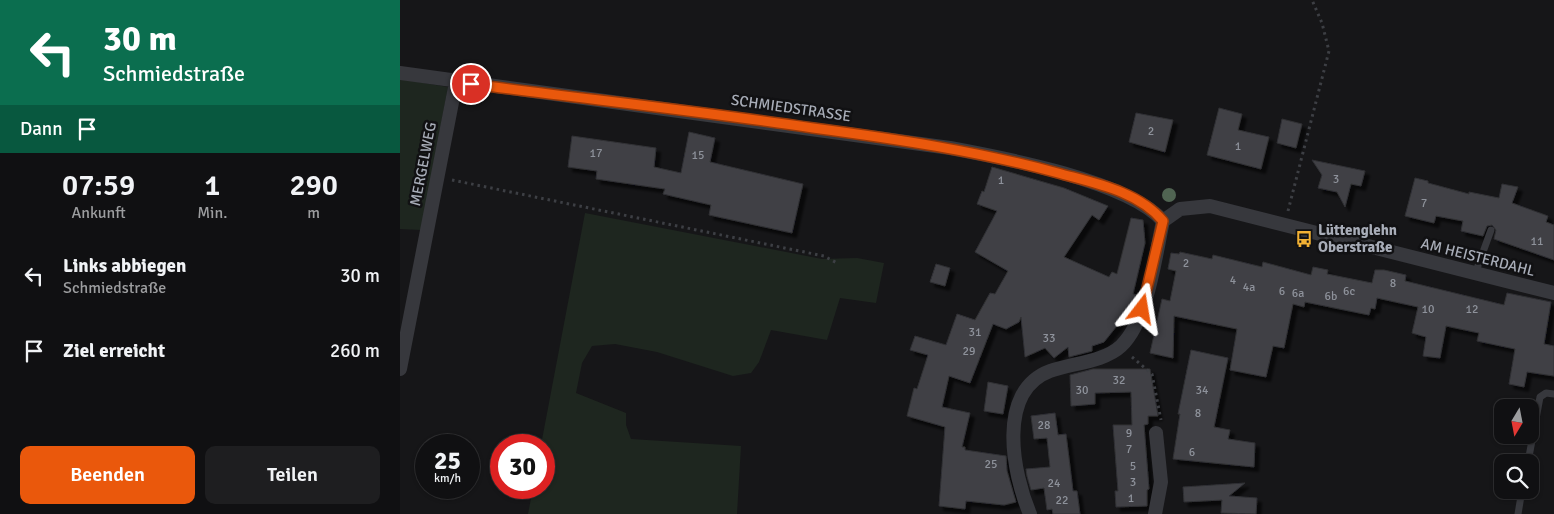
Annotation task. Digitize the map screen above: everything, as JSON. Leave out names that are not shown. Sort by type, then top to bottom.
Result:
[{"type":"street","name":"SCHMIEDSTRASSE","points":[[400,72],[456,82],[700,112],[970,151],[1122,192],[1149,207],[1163,221]]},
{"type":"street","name":"MERGELWEG","points":[[400,369],[456,82]]},
{"type":"street","name":"AM HEISTERDAHL","points":[[1163,221],[1180,209],[1200,206],[1285,224],[1475,274],[1554,292]]},
{"type":"street","points":[[1030,514],[1018,472],[1014,430],[1017,408],[1022,394],[1031,384],[1048,372],[1105,355],[1120,347],[1139,317],[1163,221]]},
{"type":"street","points":[[1154,514],[1161,482],[1156,433]]},
{"type":"lane","points":[[1475,274],[1491,230]]},
{"type":"lane","points":[[1529,454],[1540,397],[1546,393],[1554,394]]},
{"type":"lane","points":[[1518,514],[1520,499]]},
{"type":"path","points":[[1285,224],[1329,51],[1322,23],[1312,0]]},
{"type":"path","points":[[437,177],[824,256],[837,263]]},
{"type":"path","points":[[1120,347],[1152,374],[1162,417],[1156,433]]},
{"type":"shaded area","points":[[400,79],[448,87],[421,230],[400,229]]},
{"type":"shaded area","points":[[585,213],[822,259],[857,258],[884,263],[876,303],[840,298],[827,340],[771,330],[759,362],[751,373],[733,376],[657,352],[615,344],[592,346],[582,363],[576,393],[626,413],[626,425],[631,439],[741,446],[737,514],[528,514],[531,499],[555,499],[555,434],[543,434]]},
{"type":"building","points":[[1219,108],[1242,114],[1238,130],[1269,137],[1261,169],[1207,155]]},
{"type":"building","points":[[1136,113],[1173,120],[1165,152],[1129,142]]},
{"type":"building","points":[[1282,119],[1302,124],[1296,148],[1277,143]]},
{"type":"building","points":[[689,132],[715,138],[710,162],[803,184],[792,233],[709,215],[711,205],[663,194],[665,189],[596,179],[597,171],[568,167],[572,136],[656,148],[654,167],[681,173]]},
{"type":"building","points":[[1312,160],[1365,171],[1361,186],[1351,184],[1345,207],[1337,192],[1318,188],[1322,175]]},
{"type":"building","points":[[992,167],[1064,188],[1108,206],[1099,220],[1092,215],[1064,257],[1109,277],[1112,272],[1117,274],[1131,218],[1143,220],[1145,243],[1133,294],[1138,295],[1136,302],[1104,342],[1092,346],[1092,351],[1069,357],[1068,347],[1054,358],[1045,348],[1025,357],[1021,317],[1019,322],[1006,329],[993,324],[970,383],[949,376],[942,407],[970,413],[962,447],[965,447],[965,450],[1006,456],[1007,471],[1016,502],[1004,505],[966,501],[965,509],[939,506],[945,427],[907,416],[914,388],[917,389],[928,355],[910,350],[915,336],[946,345],[957,314],[975,320],[990,293],[995,294],[1008,271],[975,252],[997,211],[977,204],[982,191],[984,192]]},
{"type":"building","points":[[1415,178],[1469,194],[1469,192],[1499,198],[1502,184],[1518,187],[1512,203],[1548,216],[1546,222],[1554,225],[1554,260],[1494,239],[1496,230],[1492,225],[1487,226],[1483,236],[1461,231],[1463,221],[1436,216],[1434,223],[1405,216]]},
{"type":"building","points":[[1180,252],[1212,259],[1213,255],[1262,267],[1263,262],[1311,275],[1313,267],[1328,270],[1327,274],[1372,283],[1375,270],[1384,270],[1406,275],[1405,281],[1504,305],[1507,293],[1551,302],[1544,344],[1554,346],[1554,376],[1527,372],[1524,387],[1509,384],[1515,349],[1477,341],[1479,333],[1446,326],[1440,358],[1423,356],[1426,337],[1412,333],[1418,307],[1377,298],[1375,309],[1371,308],[1369,315],[1305,302],[1304,307],[1293,304],[1284,348],[1273,346],[1266,377],[1230,370],[1237,329],[1174,316],[1173,358],[1150,353],[1162,299],[1170,301],[1176,271],[1168,269],[1171,253],[1179,254]]},
{"type":"building","points":[[936,264],[950,268],[945,286],[930,282]]},
{"type":"building","points":[[1191,350],[1228,358],[1214,427],[1230,430],[1228,439],[1255,443],[1254,467],[1173,459],[1180,414],[1178,414]]},
{"type":"building","points":[[1093,369],[1150,369],[1158,416],[1148,416],[1148,424],[1144,425],[1149,489],[1147,490],[1147,506],[1116,507],[1115,491],[1118,491],[1113,425],[1132,425],[1131,392],[1095,393],[1095,404],[1071,406],[1070,375]]},
{"type":"building","points":[[988,382],[1008,386],[1003,414],[984,411]]},
{"type":"building","points":[[1055,413],[1058,435],[1066,434],[1073,491],[1077,491],[1080,514],[1053,514],[1052,509],[1047,510],[1044,488],[1031,490],[1027,476],[1026,469],[1050,467],[1047,438],[1034,439],[1031,416]]},
{"type":"building","points":[[1245,483],[1229,496],[1257,498],[1256,514],[1221,513],[1222,500],[1184,502],[1183,487]]},
{"type":"place","name":"Lüttenglehn Oberstraße","points":[[1304,239]]},
{"type":"route","points":[[471,84],[700,112],[950,148],[1009,160],[1122,192],[1149,207],[1163,221],[1142,309]]}]
